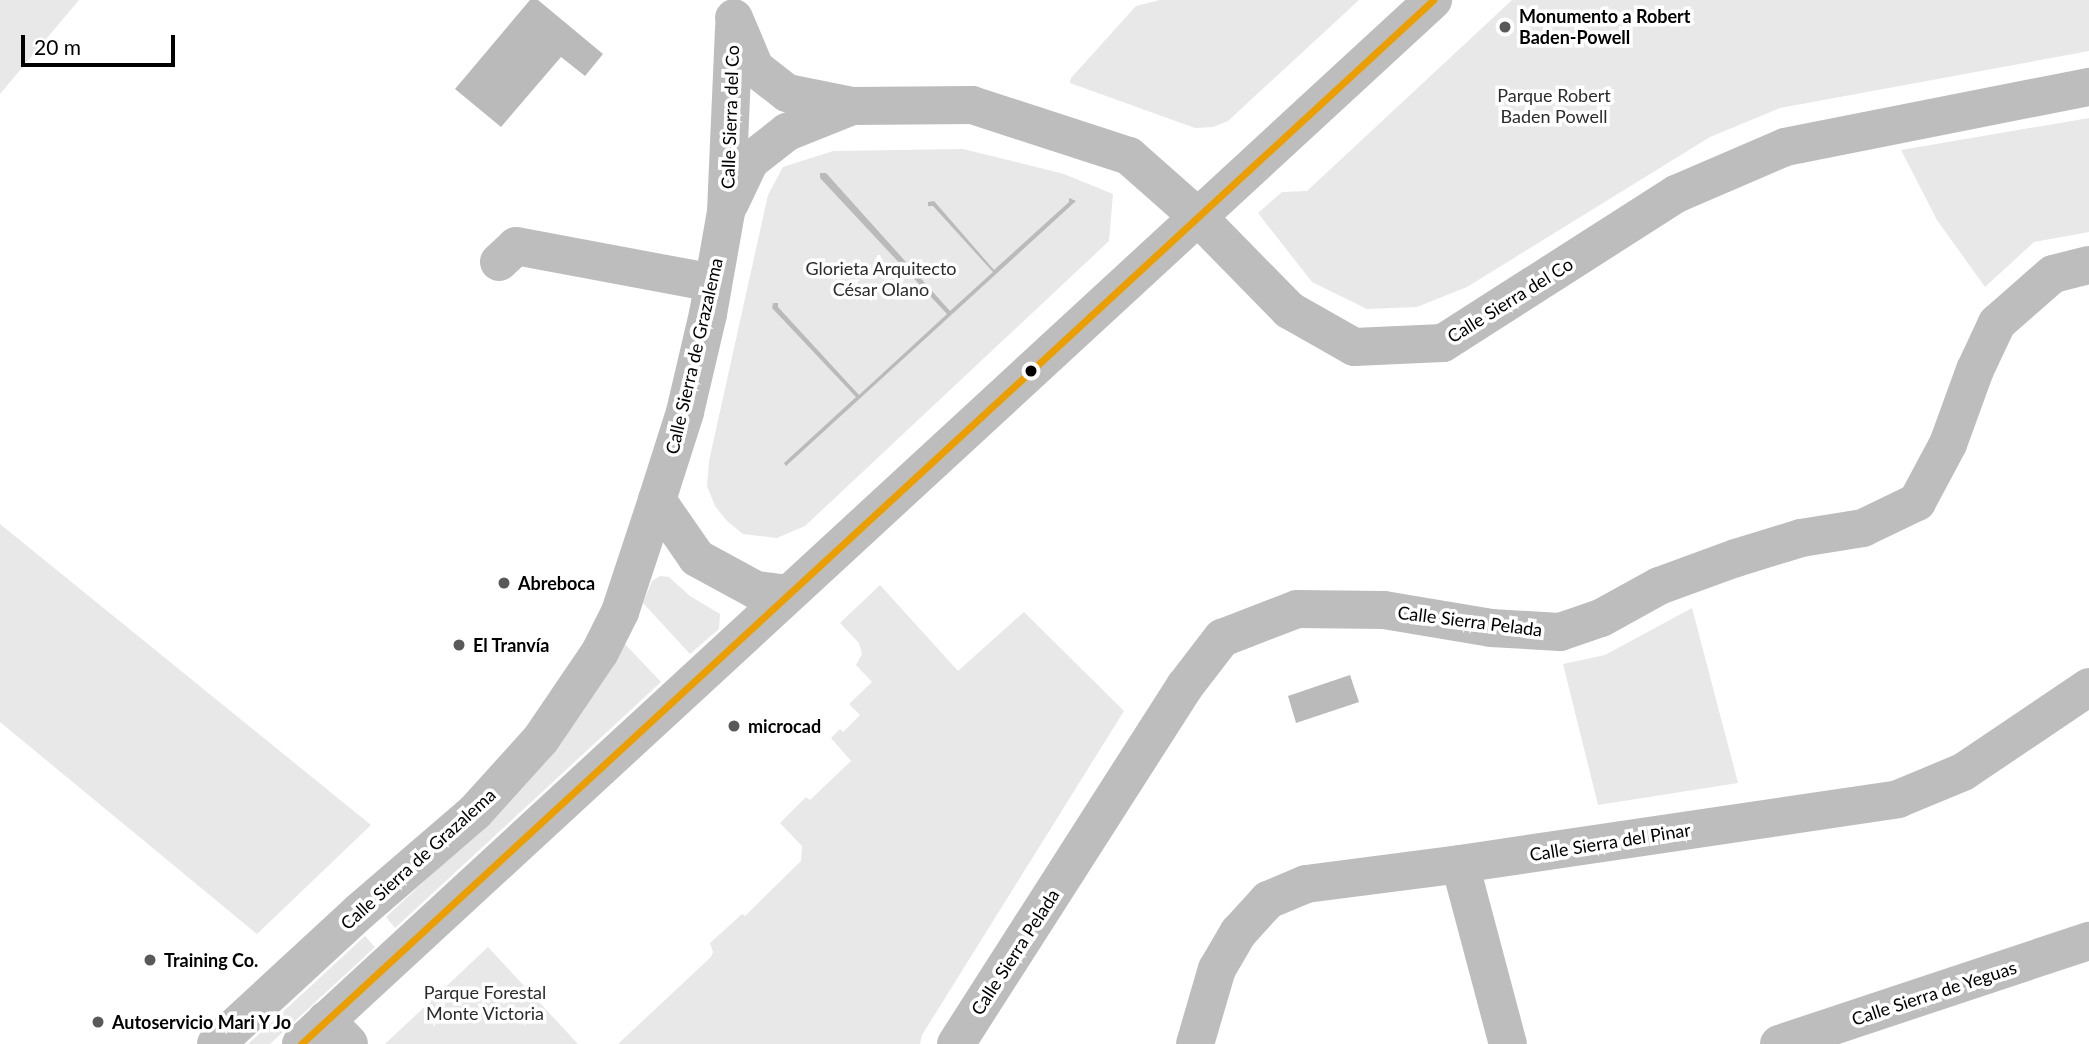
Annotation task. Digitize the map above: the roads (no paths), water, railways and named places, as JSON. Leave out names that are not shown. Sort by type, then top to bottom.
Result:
[{"type":"street","points":[[325,1036],[787,594],[1433,0]]},
{"type":"street","name":"Calle Sierra del Co","points":[[733,9],[755,68],[788,93],[852,106],[972,105],[1129,156],[1199,218],[1289,310],[1354,347],[1443,344],[1676,194],[1785,147],[2089,87]]},
{"type":"street","name":"Calle Sierra del Co","points":[[726,212],[733,9]]},
{"type":"street","name":"Calle Sierra del Co","points":[[726,212],[750,161],[787,132],[852,106]]},
{"type":"street","name":"Calle Sierra de Grazalema","points":[[216,1044],[359,912],[475,812],[541,738],[600,652],[615,622],[685,412],[726,212]]},
{"type":"street","points":[[499,262],[516,246],[713,283]]},
{"type":"street","name":"Calle Sierra Pelada","points":[[956,1044],[1185,686],[1222,638],[1297,609],[1384,610],[1491,628],[1560,632],[1601,618],[1659,586],[1735,558],[1801,537],[1863,528],[1917,502],[1948,444],[1975,370],[1997,323],[2053,274],[2089,265]]},
{"type":"street","points":[[657,499],[697,558],[756,590],[787,594]]},
{"type":"street","name":"Calle Sierra del Pinar","points":[[1195,1044],[1217,970],[1238,933],[1268,900],[1306,884],[1898,799],[1963,772],[2089,687]]},
{"type":"street","points":[[1460,864],[1508,1044]]},
{"type":"street","name":"Calle Sierra de Yeguas","points":[[1779,1044],[2089,941]]},
{"type":"place","name":"Monumento a Robert Baden-Powell","points":[[1505,27]]},
{"type":"place","name":"Abreboca","points":[[504,583]]},
{"type":"place","name":"El Tranvía","points":[[459,645]]},
{"type":"place","name":"microcad","points":[[734,726]]},
{"type":"place","name":"Training Co.","points":[[150,960]]},
{"type":"place","name":"Autoservicio Mari Y Jo","points":[[98,1022]]},
{"type":"park label","name":"Parque Robert Baden Powell","points":[[1554,106]]},
{"type":"park label","name":"Glorieta Arquitecto César Olano","points":[[881,279]]},
{"type":"park label","name":"Parque Forestal Monte Victoria","points":[[485,1003]]}]
